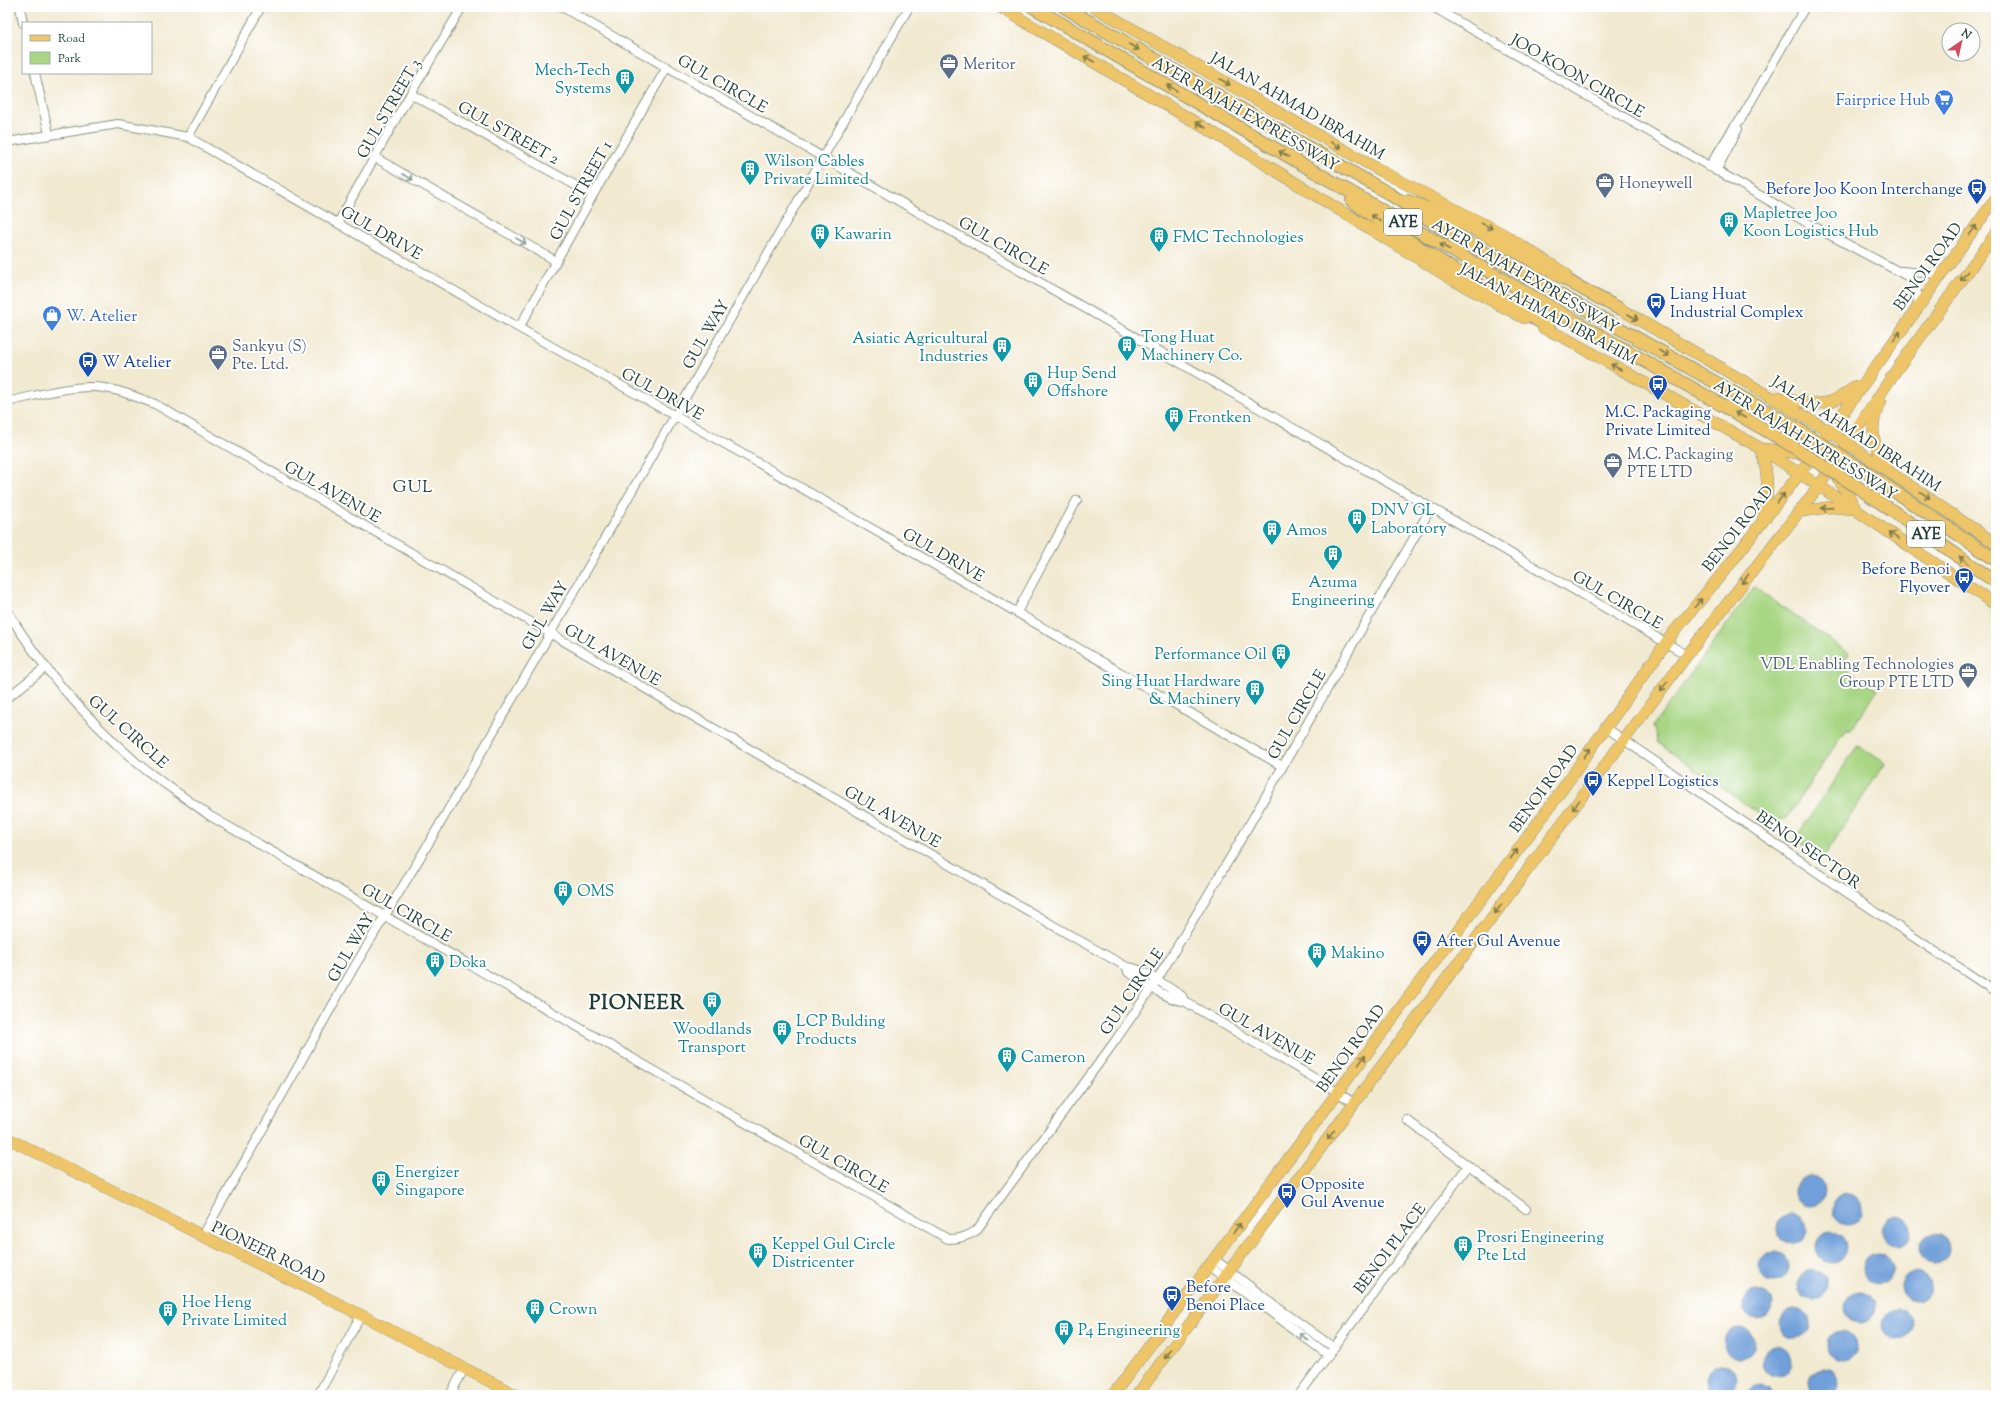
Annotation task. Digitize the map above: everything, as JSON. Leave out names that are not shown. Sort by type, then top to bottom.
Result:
[{"type":"highway","name":"AYER RAJAH EXPRESSWAY","points":[[1033,7],[1305,166],[1774,435],[1856,486],[1996,582]]},
{"type":"highway","name":"AYER RAJAH EXPRESSWAY","points":[[1064,7],[1388,193],[1450,233],[1793,426],[1866,472],[1996,560]]},
{"type":"highway","points":[[1305,166],[1386,226],[1547,326],[1550,330]]},
{"type":"highway","points":[[1388,193],[1426,207],[1504,245],[1618,308]]},
{"type":"main road","name":"JALAN AHMAD IBRAHIM","points":[[1000,7],[1234,145],[1453,280],[1512,312],[1550,330],[1760,448],[1856,510],[1996,604]]},
{"type":"main road","name":"JALAN AHMAD IBRAHIM","points":[[1094,7],[1381,171],[1503,234],[1618,308],[1803,415],[1828,432],[1833,457],[1878,463],[1996,544]]},
{"type":"main road","name":"BENOI ROAD","points":[[1113,1395],[1549,808],[1666,643],[1800,473],[1874,367],[1996,198]]},
{"type":"main road","points":[[1137,1395],[1228,1275],[1687,655],[1819,486],[1833,457],[1996,233]]},
{"type":"main road","points":[[1766,393],[1814,404],[1828,403],[1846,394],[1874,367]]},
{"type":"main road","points":[[1893,473],[1879,455],[1872,432],[1876,410],[1897,369]]},
{"type":"main road","points":[[1803,415],[1820,443],[1833,457]]},
{"type":"main road","points":[[1828,432],[1833,457],[1842,488],[1856,510]]},
{"type":"main road","points":[[1762,523],[1767,500],[1768,477],[1766,465],[1760,448],[1810,458],[1833,457],[1878,463]]},
{"type":"main road","points":[[1798,512],[1831,507],[1856,510]]},
{"type":"main road","name":"PIONEER ROAD","points":[[7,1138],[202,1237],[361,1315],[516,1395]]},
{"type":"street","points":[[20,7],[23,22]]},
{"type":"street","points":[[188,137],[261,7]]},
{"type":"street","name":"GUL STREET 3","points":[[338,223],[374,157],[462,7]]},
{"type":"street","name":"GUL CIRCLE","points":[[562,7],[1687,655]]},
{"type":"street","name":"GUL WAY","points":[[202,1237],[384,915],[430,841],[550,634],[674,415],[909,7]]},
{"type":"street","name":"JOO KOON CIRCLE","points":[[1432,7],[1712,169],[1813,226],[1907,276],[1916,287],[1918,298],[1917,308]]},
{"type":"street","points":[[1712,169],[1734,127],[1741,119],[1805,7]]},
{"type":"street","name":"GUL STREET 1","points":[[519,328],[593,195],[667,67]]},
{"type":"street","points":[[35,74],[49,134]]},
{"type":"street","name":"GUL STREET 2","points":[[411,94],[593,195]]},
{"type":"street","name":"GUL DRIVE","points":[[7,142],[118,124],[188,137],[1017,612],[1282,766]]},
{"type":"street","points":[[374,157],[556,262]]},
{"type":"street","name":"JOO KOON CIRCLE","points":[[1898,271],[1935,274],[1945,269]]},
{"type":"street","name":"GUL AVENUE","points":[[7,402],[79,388],[96,387],[126,393],[155,404],[1127,967],[1132,966],[1155,984],[1182,996],[1184,1001],[1338,1092],[1354,1104]]},
{"type":"street","points":[[1017,612],[1077,500]]},
{"type":"street","name":"GUL CIRCLE","points":[[7,610],[46,667],[81,709],[137,762],[210,816],[948,1239],[958,1239],[967,1237],[976,1231],[1155,984],[1431,508]]},
{"type":"street","points":[[7,698],[46,667]]},
{"type":"street","name":"BENOI SECTOR","points":[[1606,727],[1834,884],[1996,992]]},
{"type":"street","points":[[1407,1120],[1526,1209]]},
{"type":"street","name":"BENOI PLACE","points":[[1299,1395],[1468,1166]]},
{"type":"street","points":[[1212,1263],[1328,1354]]},
{"type":"street","points":[[1228,1275],[1277,1307],[1333,1347]]},
{"type":"street","points":[[318,1395],[361,1315]]},
{"type":"street","points":[[450,1395],[464,1369]]},
{"type":"green space","points":[[1754,587],[1849,653],[1841,666],[1877,690],[1851,730],[1845,730],[1787,818],[1779,820],[1775,825],[1658,743],[1653,726]]},
{"type":"green space","points":[[1858,745],[1885,763],[1823,858],[1795,839]]},
{"type":"water","points":[[1810,1176],[1821,1180],[1825,1191],[1821,1202],[1810,1206],[1799,1202],[1795,1191],[1799,1180]]},
{"type":"water","points":[[1848,1194],[1859,1198],[1863,1209],[1859,1220],[1848,1224],[1837,1220],[1833,1209],[1837,1198]]},
{"type":"water","points":[[1792,1214],[1803,1218],[1807,1229],[1803,1240],[1792,1244],[1781,1240],[1777,1229],[1781,1218]]},
{"type":"water","points":[[1896,1216],[1907,1220],[1911,1231],[1907,1242],[1896,1246],[1885,1242],[1881,1231],[1885,1220]]},
{"type":"water","points":[[1831,1232],[1842,1236],[1846,1247],[1842,1258],[1831,1262],[1820,1258],[1816,1247],[1820,1236]]},
{"type":"water","points":[[1934,1234],[1945,1238],[1949,1249],[1945,1260],[1934,1264],[1923,1260],[1919,1249],[1923,1238]]},
{"type":"water","points":[[1774,1252],[1785,1256],[1789,1267],[1785,1278],[1774,1282],[1763,1278],[1759,1267],[1763,1256]]},
{"type":"water","points":[[1878,1254],[1889,1258],[1893,1269],[1889,1280],[1878,1284],[1867,1280],[1863,1269],[1867,1258]]},
{"type":"water","points":[[1813,1270],[1824,1274],[1828,1285],[1824,1296],[1813,1300],[1802,1296],[1798,1285],[1802,1274]]},
{"type":"water","points":[[1916,1272],[1927,1276],[1931,1287],[1927,1298],[1916,1302],[1905,1298],[1901,1287],[1905,1276]]},
{"type":"water","points":[[1757,1290],[1768,1294],[1772,1305],[1768,1316],[1757,1320],[1746,1316],[1742,1305],[1746,1294]]},
{"type":"water","points":[[1860,1292],[1871,1296],[1875,1307],[1871,1318],[1860,1322],[1849,1318],[1845,1307],[1849,1296]]},
{"type":"water","points":[[1795,1309],[1806,1313],[1810,1324],[1806,1335],[1795,1339],[1784,1335],[1780,1324],[1784,1313]]},
{"type":"water","points":[[1898,1310],[1909,1314],[1913,1325],[1909,1336],[1898,1340],[1887,1336],[1883,1325],[1887,1314]]},
{"type":"water","points":[[1739,1328],[1750,1332],[1754,1343],[1750,1354],[1739,1358],[1728,1354],[1724,1343],[1728,1332]]},
{"type":"water","points":[[1842,1331],[1853,1335],[1857,1346],[1853,1357],[1842,1361],[1831,1357],[1827,1346],[1831,1335]]},
{"type":"water","points":[[1777,1346],[1788,1350],[1792,1361],[1788,1372],[1777,1376],[1766,1372],[1762,1361],[1766,1350]]},
{"type":"water","points":[[1721,1365],[1732,1369],[1736,1380],[1732,1391],[1721,1395],[1710,1391],[1706,1380],[1710,1369]]},
{"type":"water","points":[[1824,1368],[1834,1373],[1839,1383],[1834,1393],[1824,1398],[1814,1393],[1809,1383],[1814,1373]]},
{"type":"water","points":[[1761,1384],[1769,1388],[1773,1395],[1744,1395],[1752,1386]]},
{"type":"place","name":"Meritor","points":[[949,80]]},
{"type":"place","name":"Mech-Tech Systems","points":[[625,95]]},
{"type":"place","name":"Fairprice Hub","points":[[1944,116]]},
{"type":"place","name":"Wilson Cables Private Limited","points":[[750,186]]},
{"type":"place","name":"Honeywell","points":[[1605,199]]},
{"type":"place","name":"Before Joo Koon Interchange","points":[[1977,205]]},
{"type":"place","name":"Mapletree Joo Koon Logistics Hub","points":[[1729,238]]},
{"type":"place","name":"Kawarin","points":[[820,250]]},
{"type":"place","name":"FMC Technologies","points":[[1159,253]]},
{"type":"place","name":"Liang Huat Industrial Complex","points":[[1656,319]]},
{"type":"place","name":"W. Atelier","points":[[52,332]]},
{"type":"place","name":"Tong Huat Machinery Co.","points":[[1127,362]]},
{"type":"place","name":"Asiatic Agricultural Industries","points":[[1002,363]]},
{"type":"place","name":"Sankyu (S) Pte. Ltd.","points":[[218,371]]},
{"type":"place","name":"W Atelier","points":[[88,378]]},
{"type":"place","name":"Hup Send Offshore","points":[[1033,398]]},
{"type":"place","name":"M.C. Packaging Private Limited","points":[[1658,401]]},
{"type":"place","name":"Frontken","points":[[1174,433]]},
{"type":"place","name":"M.C. Packaging PTE LTD","points":[[1613,479]]},
{"type":"place","name":"DNV GL Laboratory","points":[[1357,535]]},
{"type":"place","name":"Amos","points":[[1272,546]]},
{"type":"place","name":"Azuma Engineering","points":[[1333,571]]},
{"type":"place","name":"Before Benoi Flyover","points":[[1964,594]]},
{"type":"place","name":"Performance Oil","points":[[1281,670]]},
{"type":"place","name":"VDL Enabling Technologies Group PTE LTD","points":[[1968,689]]},
{"type":"place","name":"Sing Huat Hardware & Machinery","points":[[1255,706]]},
{"type":"place","name":"Keppel Logistics","points":[[1593,797]]},
{"type":"place","name":"OMS","points":[[563,907]]},
{"type":"place","name":"After Gul Avenue","points":[[1422,957]]},
{"type":"place","name":"Makino","points":[[1317,969]]},
{"type":"place","name":"Doka","points":[[435,978]]},
{"type":"place","name":"Woodlands Transport","points":[[712,1018]]},
{"type":"place","name":"LCP Bulding Products","points":[[782,1046]]},
{"type":"place","name":"Cameron","points":[[1007,1073]]},
{"type":"place","name":"Energizer Singapore","points":[[381,1197]]},
{"type":"place","name":"Opposite Gul Avenue","points":[[1287,1209]]},
{"type":"place","name":"Prosri Engineering Pte Ltd","points":[[1463,1262]]},
{"type":"place","name":"Keppel Gul Circle Districenter","points":[[758,1269]]},
{"type":"place","name":"Before Benoi Place","points":[[1172,1312]]},
{"type":"place","name":"Crown","points":[[535,1325]]},
{"type":"place","name":"Hoe Heng Private Limited","points":[[168,1327]]},
{"type":"place","name":"P4 Engineering","points":[[1064,1346]]},
{"type":"district","name":"GUL","points":[[413,486]]},
{"type":"district","name":"PIONEER","points":[[637,1002]]}]
